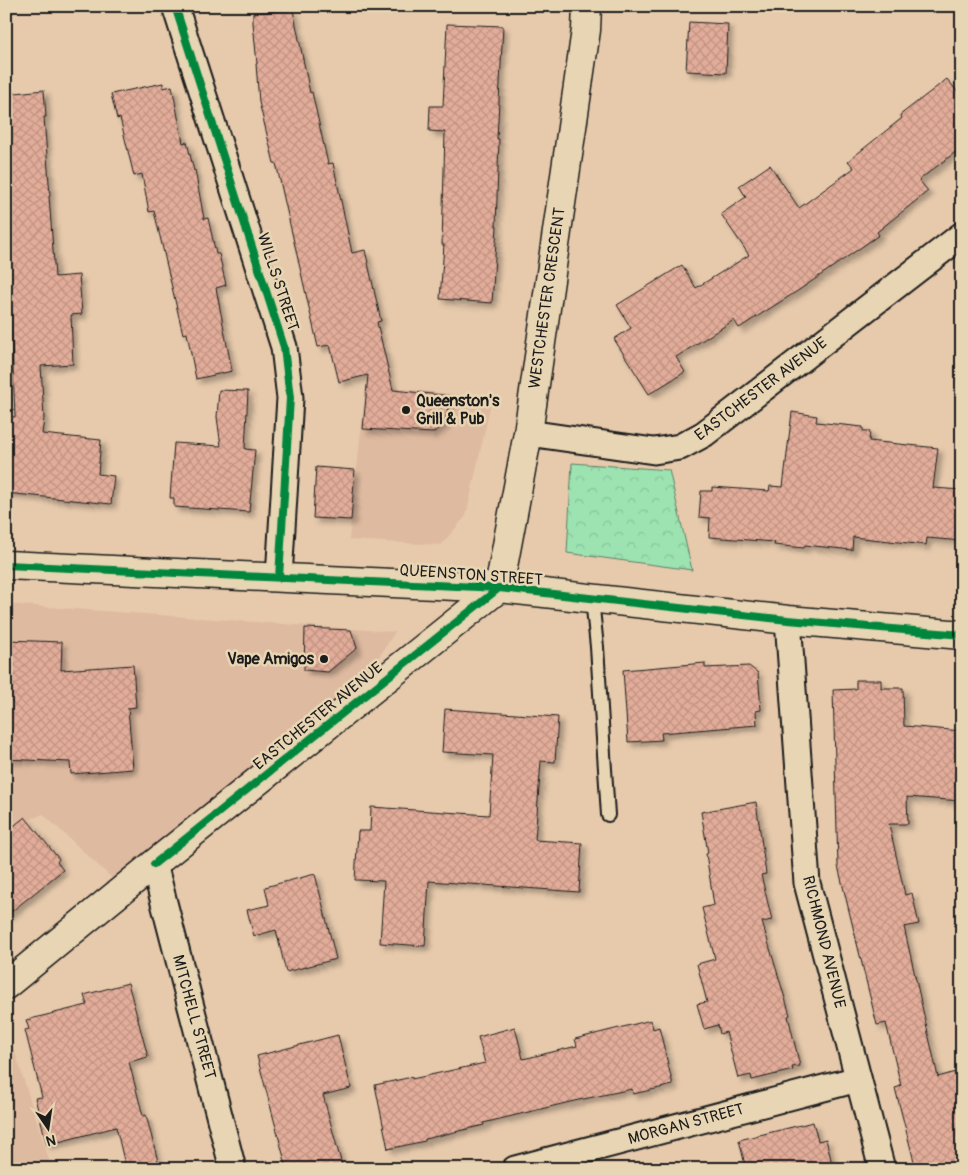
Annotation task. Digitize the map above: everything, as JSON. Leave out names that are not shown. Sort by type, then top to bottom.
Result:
[{"type":"main road","name":"WESTCHESTER CRESCENT","points":[[499,588],[528,433],[586,30],[587,6]]},
{"type":"main road","name":"QUEENSTON STREET","points":[[6,565],[499,588],[788,620],[962,635]]},
{"type":"main road","name":"EASTCHESTER AVENUE","points":[[6,985],[499,588]]},
{"type":"street","name":"WILLS STREET","points":[[175,6],[284,347],[290,398],[279,577]]},
{"type":"street","name":"EASTCHESTER AVENUE","points":[[528,433],[654,451],[680,447],[704,434],[962,235]]},
{"type":"street","name":"RICHMOND AVENUE","points":[[788,620],[807,883],[882,1169]]},
{"type":"street","name":"MITCHELL STREET","points":[[154,864],[233,1169]]},
{"type":"street","name":"MORGAN STREET","points":[[515,1169],[858,1079]]},
{"type":"lane","points":[[592,599],[608,815]]},
{"type":"shaded area","points":[[366,385],[492,398],[466,516],[441,545],[349,540]]},
{"type":"shaded area","points":[[6,604],[395,632],[368,674],[114,880],[43,814],[6,830]]},
{"type":"shaded area","points":[[9,1033],[52,1169],[6,1169],[6,1035]]},
{"type":"green space","points":[[572,463],[669,470],[692,570],[567,553]]},
{"type":"building","points":[[293,10],[310,93],[312,92],[328,164],[333,163],[352,253],[365,250],[381,321],[377,322],[393,390],[451,396],[444,424],[433,433],[363,429],[368,375],[339,382],[330,345],[318,347],[276,163],[274,163],[259,102],[256,64],[253,13]]},
{"type":"building","points":[[689,22],[728,24],[726,73],[686,71]]},
{"type":"building","points":[[447,24],[503,26],[497,139],[499,139],[497,226],[492,303],[440,299],[444,245],[442,245],[445,132],[429,131],[430,106],[443,106]]},
{"type":"building","points":[[947,79],[962,97],[962,147],[919,180],[928,191],[877,232],[879,235],[799,290],[739,328],[734,320],[676,357],[685,372],[649,394],[614,339],[631,328],[617,305],[682,265],[696,288],[749,255],[721,214],[746,197],[739,186],[770,165],[799,208],[854,168],[848,161],[902,118],[900,115]]},
{"type":"building","points":[[163,83],[163,88],[172,86],[183,143],[187,142],[195,170],[204,219],[208,218],[216,254],[219,254],[226,285],[216,288],[232,371],[196,379],[187,333],[183,334],[154,211],[149,212],[142,174],[134,176],[120,118],[117,119],[111,94]]},
{"type":"building","points":[[44,90],[46,117],[44,117],[55,277],[79,275],[82,314],[71,315],[73,364],[41,366],[44,418],[42,434],[101,440],[98,474],[114,476],[111,504],[6,493],[6,416],[15,417],[10,295],[6,295],[6,94]]},
{"type":"building","points":[[219,390],[248,391],[245,449],[255,450],[249,512],[174,507],[174,498],[170,498],[174,443],[221,446],[217,417]]},
{"type":"building","points":[[792,412],[817,416],[816,422],[863,427],[863,431],[870,431],[869,441],[938,448],[933,488],[962,490],[962,541],[927,538],[926,545],[853,537],[852,550],[805,545],[804,548],[774,545],[775,542],[709,537],[710,518],[699,517],[701,491],[712,491],[712,487],[769,491],[770,486],[783,487]]},
{"type":"building","points":[[316,467],[355,470],[351,520],[313,518]]},
{"type":"building","name":"Vape Amigos","points":[[305,628],[351,630],[357,648],[328,672],[304,670]]},
{"type":"building","points":[[6,640],[62,642],[61,670],[133,665],[136,707],[128,708],[133,769],[71,774],[70,762],[6,759]]},
{"type":"building","points":[[705,663],[705,668],[749,666],[758,673],[761,710],[756,711],[757,725],[661,733],[662,740],[628,742],[623,670]]},
{"type":"building","points":[[856,680],[881,680],[881,688],[903,688],[904,726],[962,731],[962,801],[907,797],[908,824],[889,824],[905,895],[912,893],[919,924],[904,927],[938,1077],[962,1070],[962,1169],[916,1169],[895,1088],[901,1086],[886,1023],[877,1025],[838,866],[833,690],[856,689]]},
{"type":"building","points":[[445,709],[558,717],[555,762],[541,761],[535,840],[582,843],[579,892],[429,881],[425,946],[380,943],[384,881],[355,880],[358,831],[370,831],[371,807],[489,815],[493,755],[442,752]]},
{"type":"building","points":[[756,802],[766,874],[761,875],[772,920],[762,922],[790,1015],[788,1016],[800,1066],[792,1067],[793,1070],[752,1080],[751,1075],[738,1078],[726,1032],[720,1034],[718,1025],[704,1029],[697,1004],[707,1002],[697,964],[715,959],[702,908],[714,905],[701,812]]},
{"type":"building","points":[[25,817],[59,859],[57,862],[63,870],[6,916],[6,832]]},
{"type":"building","points":[[315,874],[336,959],[286,972],[276,930],[254,936],[247,910],[269,905],[265,887]]},
{"type":"building","points":[[128,983],[148,1057],[129,1062],[143,1116],[146,1115],[160,1169],[126,1169],[116,1127],[47,1145],[35,1098],[42,1097],[25,1030],[29,1029],[26,1020],[87,1005],[84,995]]},
{"type":"building","points":[[651,1020],[653,1029],[659,1027],[673,1085],[633,1094],[632,1089],[574,1101],[388,1149],[375,1085],[485,1063],[478,1037],[515,1027],[523,1059],[577,1046],[575,1039]]},
{"type":"building","points":[[338,1035],[351,1088],[323,1095],[343,1169],[287,1169],[257,1056]]},
{"type":"building","points":[[813,1122],[818,1141],[826,1139],[832,1164],[814,1169],[746,1169],[739,1140]]},
{"type":"cycle path","points":[[175,6],[284,347],[290,398],[279,577]]},
{"type":"cycle path","points":[[6,565],[499,588],[788,620],[962,635]]},
{"type":"cycle path","points":[[154,864],[499,588]]},
{"type":"place","name":"Queenston's Grill & Pub","points":[[406,410]]},
{"type":"place","name":"Vape Amigos","points":[[324,659]]}]
